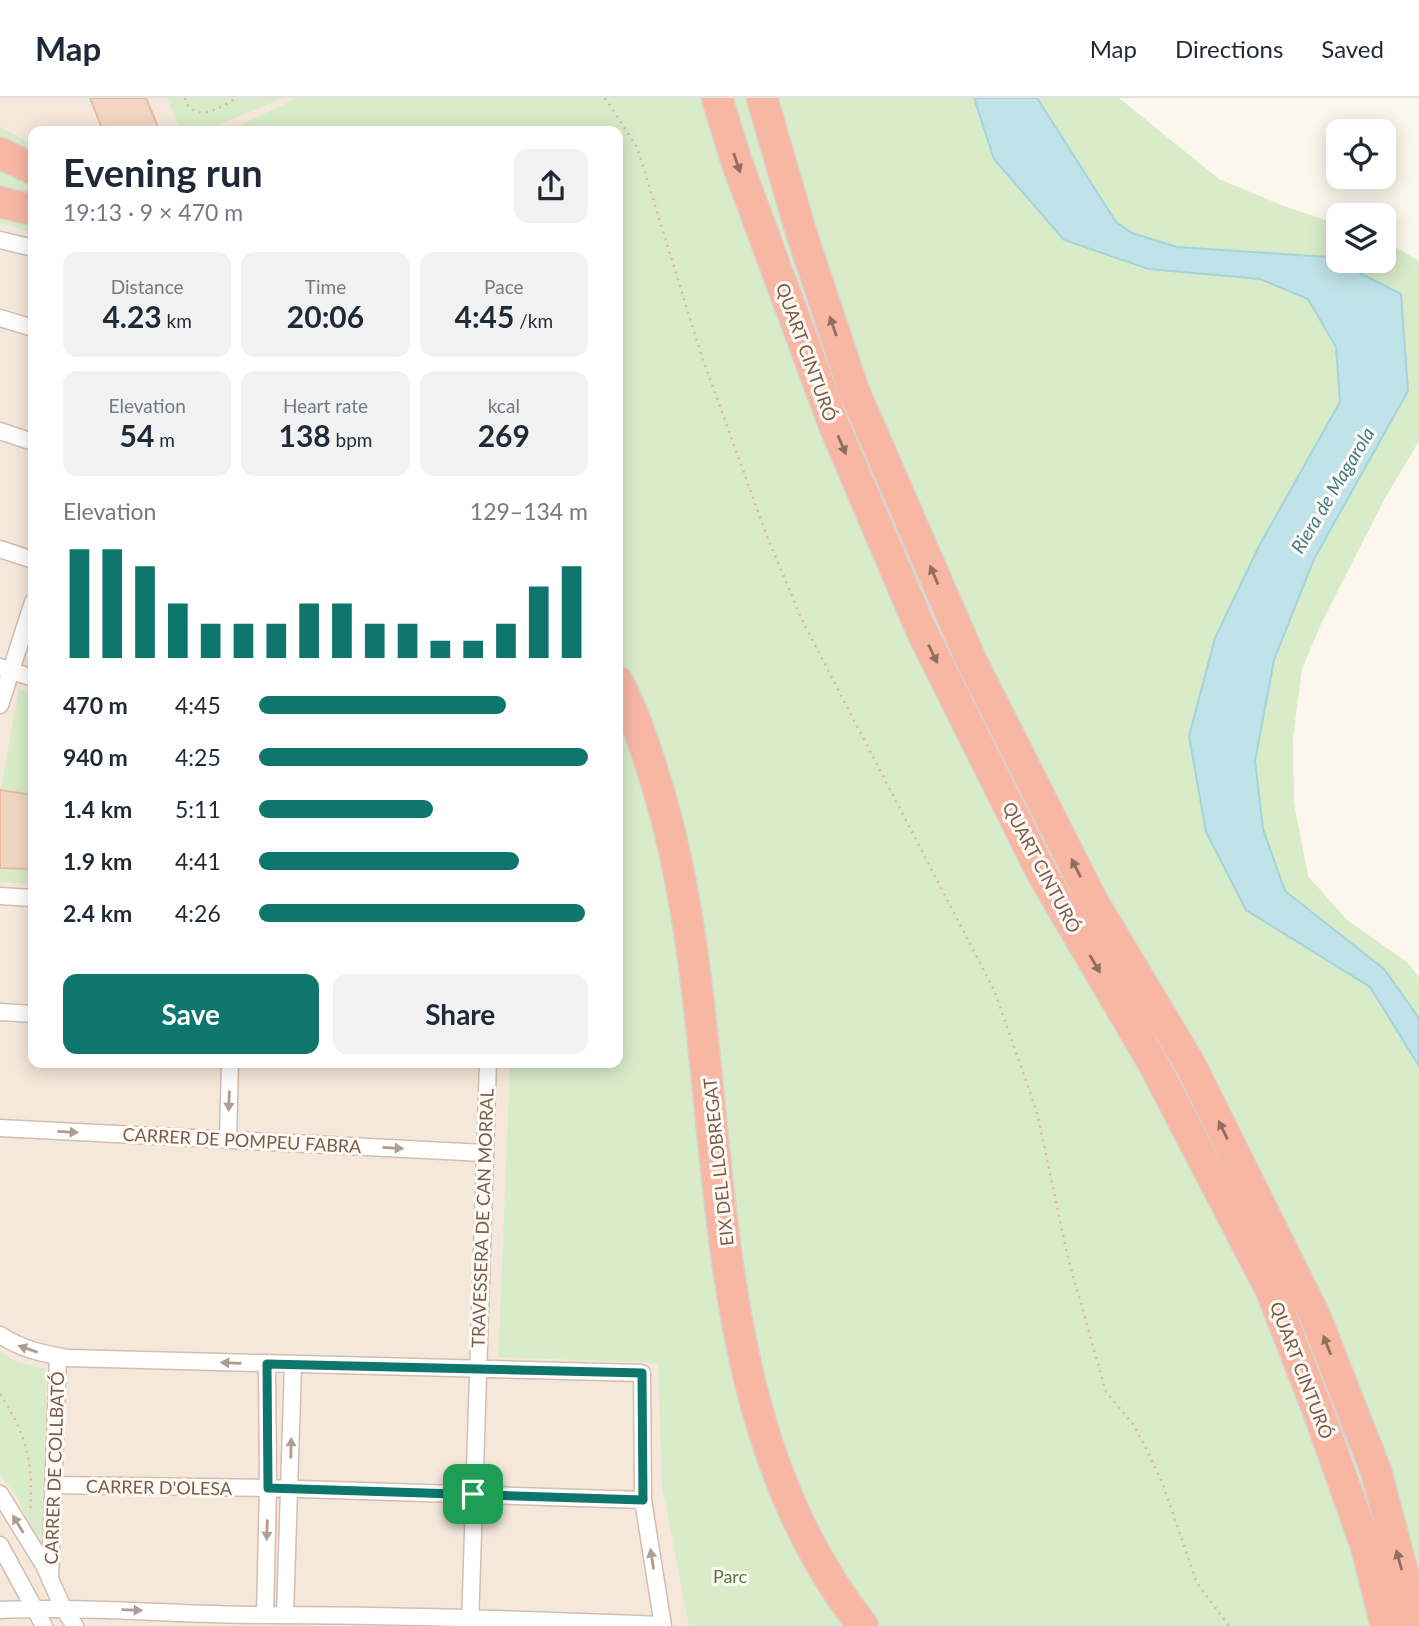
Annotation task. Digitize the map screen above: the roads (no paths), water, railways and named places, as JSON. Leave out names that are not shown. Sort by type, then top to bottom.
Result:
[{"type":"highway","name":"QUART CINTURÓ","points":[[717,98],[737,163],[834,425],[922,632],[1043,875],[1152,1061],[1271,1290],[1366,1546],[1386,1626]]},
{"type":"highway","name":"QUART CINTURÓ","points":[[762,98],[801,232],[860,404],[971,660],[1093,902],[1191,1066],[1315,1316],[1376,1471],[1417,1626]]},
{"type":"highway","points":[[0,153],[28,167]]},
{"type":"highway","points":[[0,202],[28,209]]},
{"type":"highway","name":"EIX DEL LLOBREGAT","points":[[623,694],[650,760],[686,902],[734,1302],[760,1421],[776,1472],[795,1516],[842,1599],[863,1626]]},
{"type":"highway","name":"EIX DEL LLOBREGAT","points":[[623,726],[643,778],[672,890],[686,970],[710,1228],[736,1378],[760,1461],[797,1550],[826,1600],[845,1626]]},
{"type":"street","points":[[0,240],[28,247]]},
{"type":"street","points":[[0,317],[28,326]]},
{"type":"street","points":[[0,431],[28,440]]},
{"type":"street","points":[[0,549],[28,558]]},
{"type":"street","points":[[0,705],[5,669],[28,614]]},
{"type":"street","points":[[5,669],[28,676]]},
{"type":"street","points":[[0,896],[28,898]]},
{"type":"street","points":[[0,1012],[28,1013]]},
{"type":"street","points":[[228,1140],[230,1068]]},
{"type":"street","name":"TRAVESSERA DE CAN MORRAL","points":[[470,1622],[488,1068]]},
{"type":"street","name":"CARRER DE POMPEU FABRA","points":[[0,1128],[484,1153]]},
{"type":"street","points":[[0,1335],[12,1343],[58,1356],[293,1365],[642,1373],[643,1500],[663,1626],[303,1620],[285,1615],[254,1619],[63,1608],[0,1610]]},
{"type":"street","name":"CARRER DE COLLBATÓ","points":[[50,1580],[58,1356]]},
{"type":"street","points":[[254,1619],[268,1488],[267,1364]]},
{"type":"street","points":[[285,1615],[293,1365]]},
{"type":"street","name":"CARRER D'OLESA","points":[[53,1485],[268,1488],[643,1500]]},
{"type":"street","points":[[0,1494],[75,1626]]},
{"type":"street","points":[[0,1545],[44,1626]]},
{"type":"water","name":"Riera de Magarola","points":[[974,98],[1037,98],[1116,222],[1132,233],[1177,247],[1326,257],[1326,273],[1360,273],[1401,294],[1408,391],[1314,559],[1274,660],[1255,761],[1263,829],[1285,891],[1384,969],[1419,1018],[1419,1066],[1370,987],[1246,910],[1206,832],[1189,736],[1215,638],[1259,546],[1340,402],[1336,347],[1308,299],[1260,279],[1149,269],[1064,240],[994,159]]},
{"type":"park label","name":"Parc","points":[[730,1576]]}]
